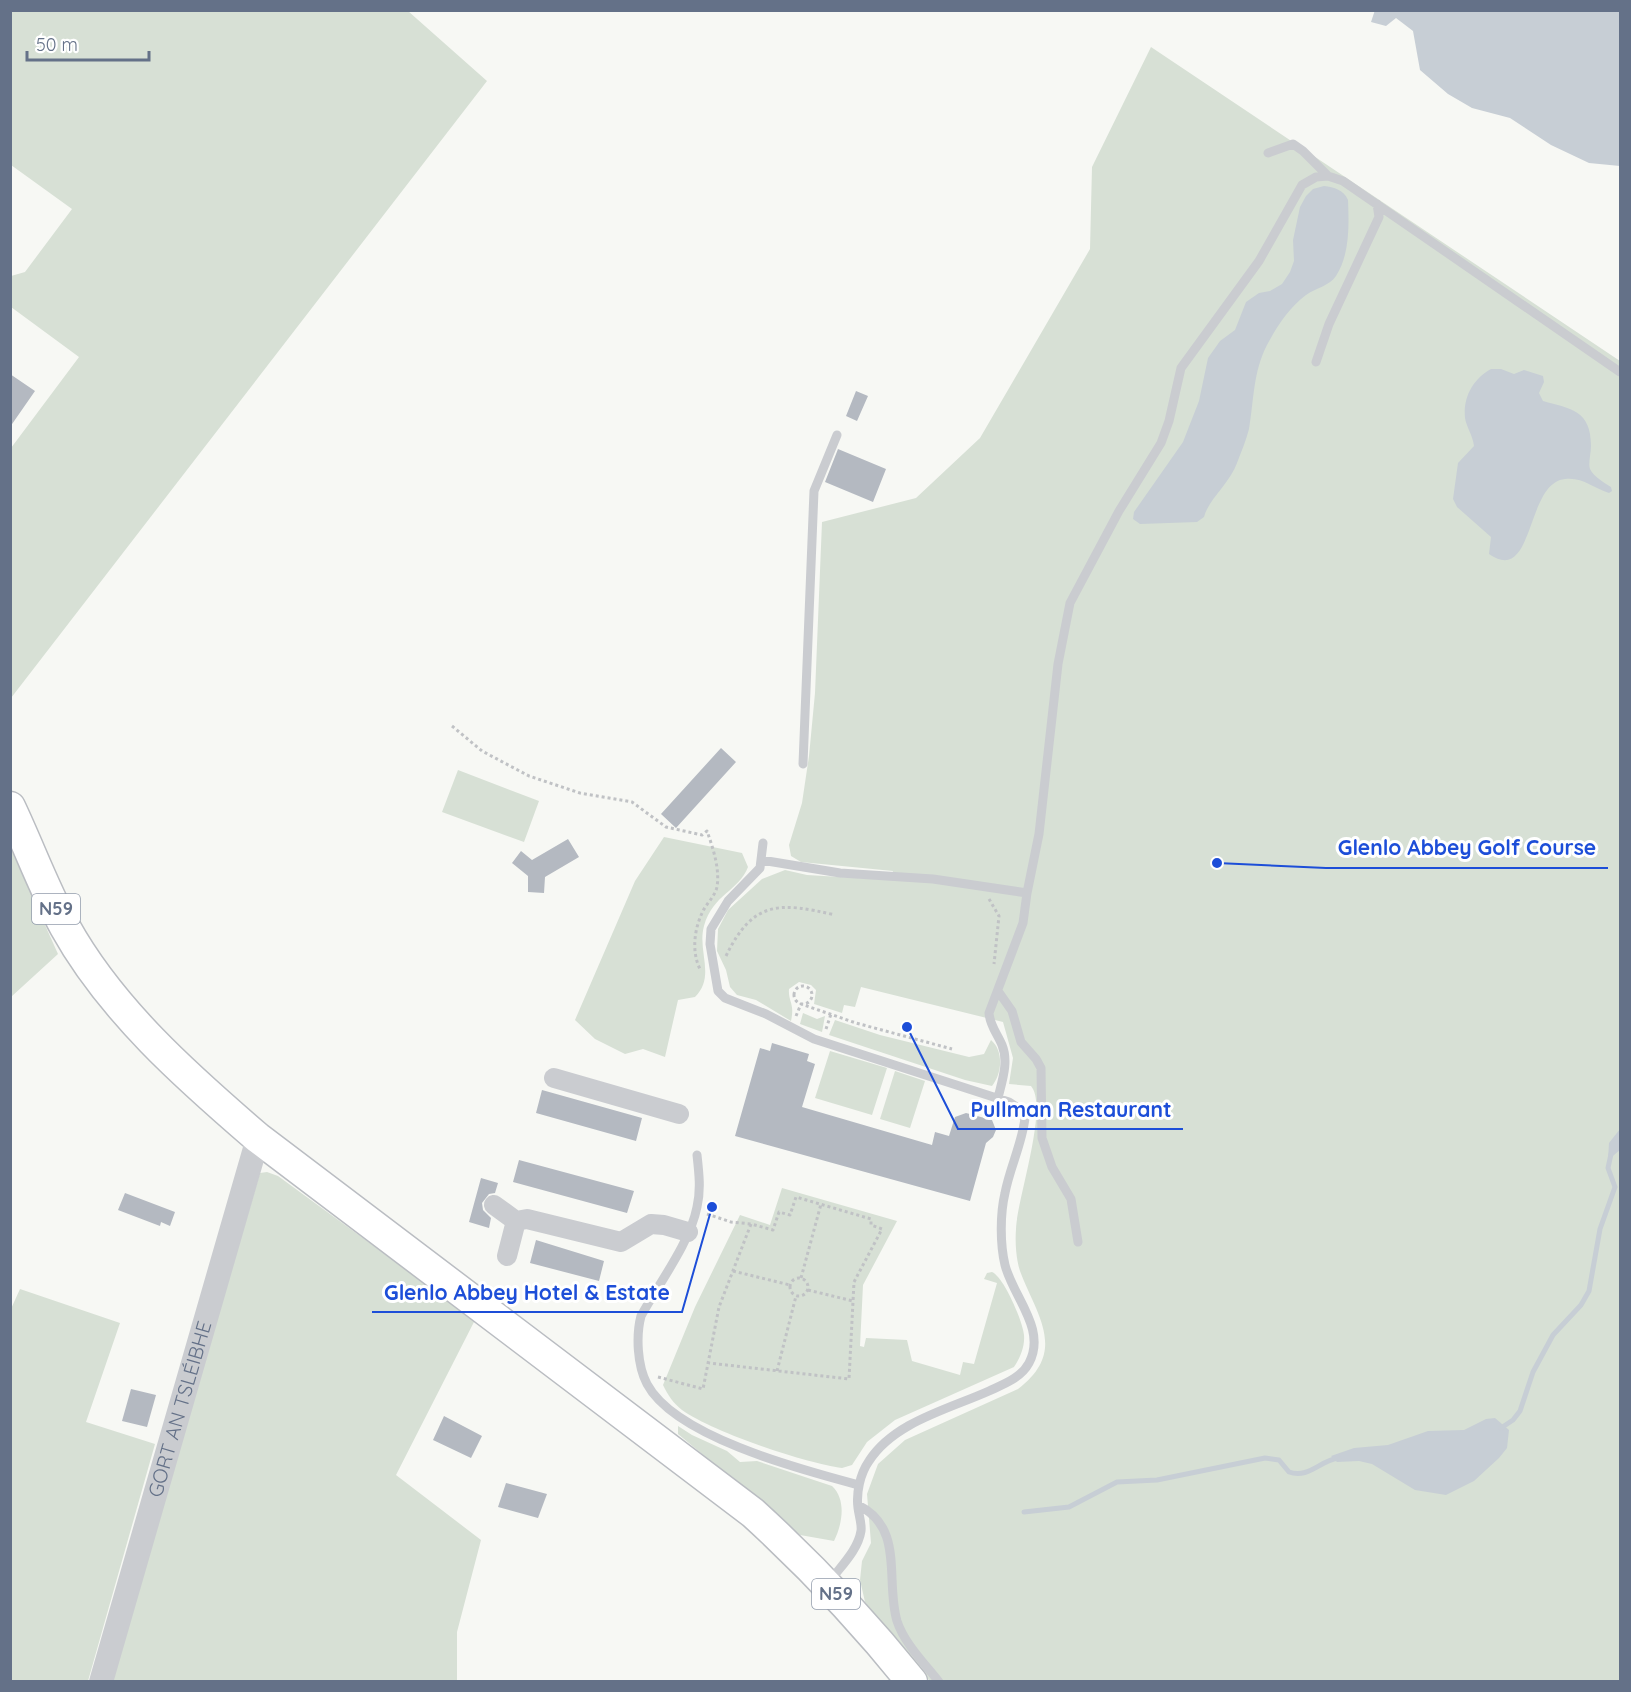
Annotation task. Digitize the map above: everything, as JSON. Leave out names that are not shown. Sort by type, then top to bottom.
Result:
[{"type":"main road","name":"N59","points":[[10,807],[66,929],[99,977],[155,1043],[201,1089],[258,1138],[729,1494],[791,1548],[827,1585],[912,1682]]},
{"type":"street","points":[[554,1078],[679,1114]]},
{"type":"street","name":"GORT AN TSLÉIBHE","points":[[101,1682],[258,1138]]},
{"type":"street","points":[[494,1205],[516,1221],[527,1219],[621,1242],[651,1224],[688,1232]]},
{"type":"street","points":[[507,1256],[516,1221]]},
{"type":"lane","points":[[1268,153],[1293,144],[1328,176]]},
{"type":"lane","points":[[998,1098],[1005,1062],[1003,1048],[990,1025],[989,1013],[1023,923],[1039,834],[1058,664],[1070,603],[1119,511],[1161,442],[1169,421],[1181,368],[1259,261],[1302,185],[1316,177],[1328,176],[1343,181],[1620,372]]},
{"type":"lane","points":[[1316,362],[1329,324],[1379,217],[1377,204]]},
{"type":"lane","points":[[803,764],[814,491],[837,435]]},
{"type":"lane","points":[[763,843],[760,868],[728,901],[711,929],[710,944],[718,991],[725,998],[766,1014],[791,1029],[821,1042],[1010,1102],[1021,1110],[1025,1118],[1005,1193],[1003,1246],[1005,1266],[1033,1330],[1035,1340],[1031,1357],[1021,1374],[1004,1384],[908,1426],[889,1439],[868,1461],[859,1485],[858,1504],[861,1530],[856,1546],[827,1585]]},
{"type":"lane","points":[[761,860],[840,873],[933,879],[1027,893]]},
{"type":"lane","points":[[998,991],[1012,1011],[1021,1042],[1041,1068],[1042,1138],[1052,1167],[1071,1199],[1078,1242]]},
{"type":"lane","points":[[697,1155],[700,1188],[696,1210],[688,1232],[641,1316],[638,1341],[646,1383],[662,1403],[691,1425],[720,1439],[859,1485]]},
{"type":"lane","points":[[858,1504],[873,1512],[882,1524],[890,1557],[897,1620],[903,1633],[939,1682]]},
{"type":"path","points":[[452,726],[482,751],[529,776],[580,793],[632,802],[666,827],[702,836],[707,831],[714,850],[717,885],[698,921],[695,945],[699,968],[703,973],[716,977],[731,945],[755,915],[769,909],[790,907],[835,915]]},
{"type":"path","points":[[978,886],[996,907],[999,916],[993,976],[994,986],[998,991]]},
{"type":"path","points":[[791,1029],[801,1004],[810,1001],[813,995],[806,985],[797,987],[794,992],[796,1001],[801,1004],[952,1049]]},
{"type":"path","points":[[821,1042],[831,1014]]},
{"type":"path","points":[[696,1210],[731,1222],[773,1230],[779,1212],[790,1215],[796,1197],[871,1219],[871,1225],[882,1229],[854,1282],[849,1379],[709,1363]]},
{"type":"path","points":[[801,1278],[821,1204]]},
{"type":"path","points":[[645,1377],[654,1376],[704,1389],[719,1307],[751,1224]]},
{"type":"path","points":[[733,1271],[790,1285]]},
{"type":"path","points":[[801,1278],[808,1284],[808,1290],[804,1295],[796,1296],[790,1291],[790,1285],[795,1279],[801,1278]]},
{"type":"path","points":[[808,1290],[853,1301]]},
{"type":"path","points":[[777,1371],[796,1296]]},
{"type":"shaded area","points":[[11,10],[408,11],[487,81],[11,698],[11,448],[79,357],[11,307],[11,276],[25,272],[72,209],[11,165]]},
{"type":"shaded area","points":[[1375,10],[1620,11],[1620,166],[1589,163],[1551,145],[1510,118],[1472,108],[1448,94],[1420,70],[1413,31],[1396,18],[1386,26],[1371,22]]},
{"type":"shaded area","points":[[1151,47],[1620,361],[1620,1681],[930,1681],[865,1602],[860,1580],[862,1561],[871,1543],[867,1494],[878,1464],[905,1440],[1018,1389],[1033,1375],[1042,1361],[1045,1347],[1044,1333],[1020,1271],[1016,1239],[1018,1215],[1034,1133],[1036,1097],[1031,1086],[1009,1084],[1013,1058],[1003,1022],[861,987],[855,1007],[844,1005],[842,1013],[814,1004],[816,990],[811,985],[799,982],[789,989],[791,1021],[756,1000],[737,995],[730,987],[726,970],[717,951],[718,929],[728,910],[762,879],[785,870],[807,875],[891,880],[893,871],[801,862],[791,856],[789,845],[802,803],[815,693],[822,522],[916,498],[980,438],[1090,249],[1092,167]]},
{"type":"shaded area","points":[[1324,186],[1338,190],[1348,200],[1348,229],[1344,258],[1336,276],[1326,285],[1300,300],[1279,324],[1267,345],[1256,376],[1249,429],[1234,470],[1210,504],[1204,517],[1197,522],[1140,524],[1133,519],[1134,512],[1183,442],[1199,401],[1208,358],[1220,341],[1235,330],[1246,302],[1259,293],[1270,291],[1282,284],[1294,261],[1293,240],[1300,207],[1313,189]]},
{"type":"shaded area","points":[[1491,369],[1501,369],[1514,374],[1524,370],[1543,376],[1544,382],[1539,393],[1543,401],[1570,409],[1583,418],[1590,434],[1590,469],[1611,487],[1612,491],[1609,493],[1583,481],[1571,479],[1565,479],[1552,485],[1543,497],[1523,545],[1515,556],[1504,560],[1489,554],[1491,537],[1457,507],[1453,499],[1458,463],[1474,446],[1465,418],[1470,389]]},
{"type":"shaded area","points":[[458,770],[539,801],[524,842],[442,812]]},
{"type":"shaded area","points":[[664,837],[742,853],[748,867],[739,882],[713,907],[708,915],[702,935],[704,981],[695,997],[678,1000],[665,1057],[643,1049],[625,1054],[595,1039],[575,1020],[635,881]]},
{"type":"shaded area","points":[[10,847],[58,954],[11,997],[10,997]]},
{"type":"shaded area","points":[[803,1013],[817,1019],[825,1016],[822,1032],[800,1024]]},
{"type":"shaded area","points":[[835,1020],[880,1035],[969,1057],[984,1054],[991,1040],[1000,1056],[1000,1069],[992,1086],[965,1080],[829,1035]]},
{"type":"shaded area","points":[[830,1051],[887,1068],[872,1115],[815,1098]]},
{"type":"shaded area","points":[[895,1071],[925,1081],[910,1128],[880,1119]]},
{"type":"shaded area","points":[[1620,1129],[1620,1150],[1608,1160],[1609,1143]]},
{"type":"shaded area","points":[[267,1172],[278,1176],[475,1320],[396,1475],[481,1540],[457,1632],[457,1681],[110,1682],[260,1173]]},
{"type":"shaded area","points":[[782,1188],[897,1221],[863,1285],[860,1346],[864,1347],[866,1338],[907,1340],[912,1361],[960,1375],[963,1362],[974,1364],[997,1283],[984,1279],[987,1273],[992,1272],[1007,1291],[1023,1329],[1023,1348],[1014,1367],[895,1420],[867,1442],[852,1465],[842,1468],[805,1460],[736,1437],[682,1410],[671,1399],[663,1385],[695,1307],[740,1215],[770,1225]]},
{"type":"shaded area","points":[[20,1289],[120,1323],[86,1422],[155,1444],[88,1681],[11,1682],[10,1311]]},
{"type":"shaded area","points":[[1495,1418],[1509,1430],[1507,1448],[1474,1481],[1446,1495],[1415,1490],[1372,1464],[1359,1461],[1337,1462],[1331,1456],[1354,1448],[1388,1445],[1428,1431],[1464,1430],[1486,1419]]},
{"type":"shaded area","points":[[678,1426],[727,1451],[740,1462],[757,1461],[832,1486],[840,1498],[842,1513],[834,1541],[800,1535],[678,1434]]},
{"type":"building","points":[[10,374],[35,391],[10,427]]},
{"type":"building","points":[[856,391],[868,396],[857,421],[846,416]]},
{"type":"building","points":[[838,449],[886,469],[873,502],[825,482]]},
{"type":"building","points":[[721,748],[736,762],[676,828],[661,814]]},
{"type":"building","points":[[568,839],[579,857],[545,877],[544,893],[528,892],[528,876],[512,863],[521,851],[532,860]]},
{"type":"building","points":[[772,1043],[809,1054],[807,1061],[815,1064],[802,1107],[932,1145],[935,1132],[949,1136],[955,1117],[966,1113],[992,1120],[996,1130],[993,1137],[986,1143],[970,1201],[735,1136],[760,1048],[770,1051]]},
{"type":"building","points":[[542,1090],[642,1118],[636,1141],[536,1113]]},
{"type":"building","points":[[519,1160],[634,1191],[627,1213],[513,1182]]},
{"type":"building","points":[[481,1178],[498,1183],[495,1193],[489,1194],[482,1203],[483,1210],[491,1218],[489,1228],[469,1222]]},
{"type":"building","points":[[125,1193],[175,1212],[170,1226],[161,1222],[160,1226],[118,1210]]},
{"type":"building","points":[[536,1240],[604,1261],[599,1281],[530,1263]]},
{"type":"building","points":[[131,1389],[156,1395],[147,1427],[122,1421]]},
{"type":"building","points":[[444,1416],[482,1436],[471,1458],[433,1440]]},
{"type":"building","points":[[506,1483],[547,1494],[538,1518],[498,1507]]},
{"type":"waterway","points":[[1501,1428],[1513,1420],[1520,1411],[1533,1372],[1553,1335],[1581,1305],[1589,1291],[1600,1229],[1615,1187],[1608,1168],[1611,1154]]},
{"type":"waterway","points":[[1024,1512],[1069,1507],[1117,1482],[1157,1480],[1265,1458],[1279,1460],[1289,1472],[1303,1473],[1339,1458]]},
{"type":"place","name":"Glenlo Abbey Golf Course","points":[[1217,863]]},
{"type":"place","name":"Pullman Restaurant","points":[[907,1027]]},
{"type":"place","name":"Glenlo Abbey Hotel & Estate","points":[[712,1207]]}]
